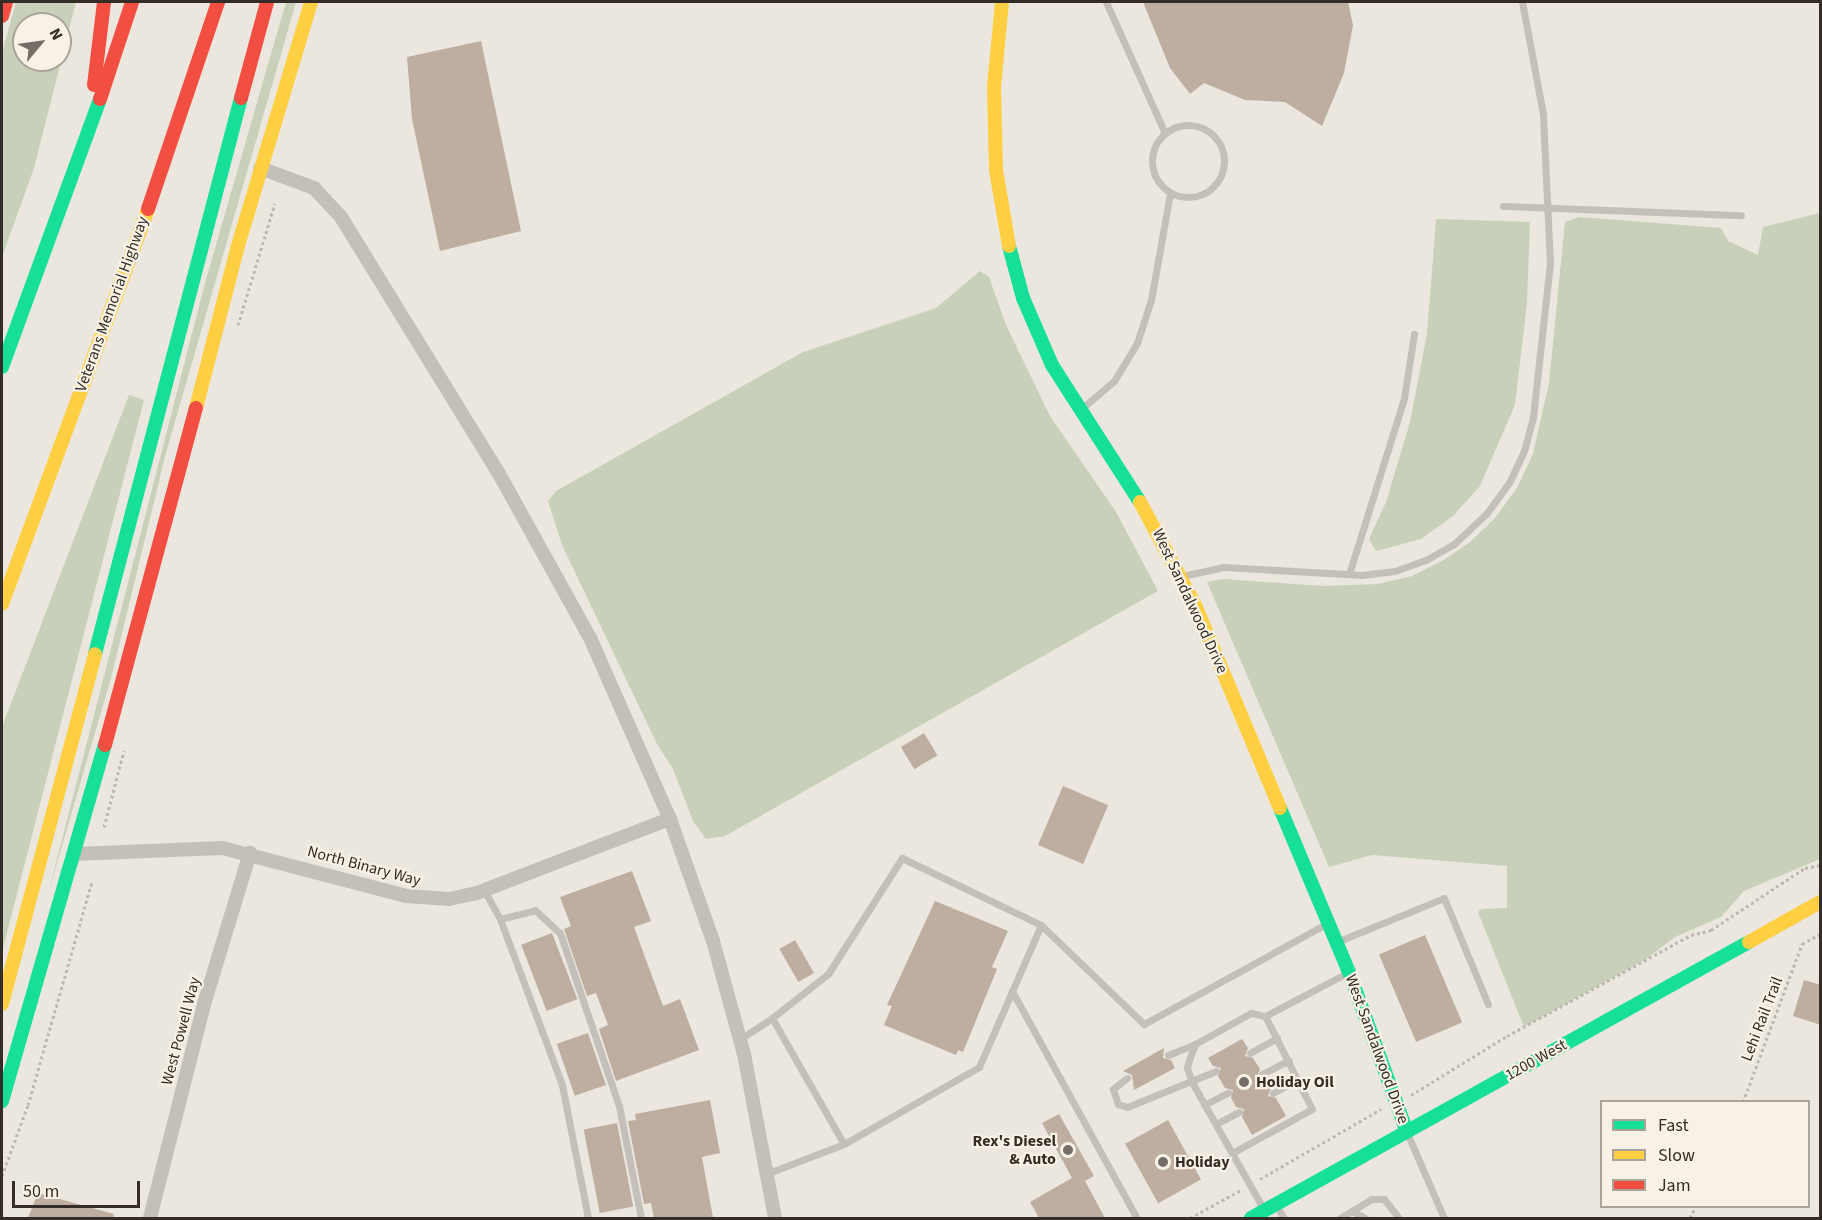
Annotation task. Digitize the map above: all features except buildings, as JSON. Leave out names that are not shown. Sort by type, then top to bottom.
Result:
[{"type":"main road","points":[[2,16],[6,2]]},
{"type":"main road","points":[[87,138],[104,2]]},
{"type":"main road","points":[[2,367],[87,138],[132,2]]},
{"type":"main road","name":"Veterans Memorial Highway","points":[[2,604],[162,170],[218,2]]},
{"type":"main road","points":[[2,1004],[267,2]]},
{"type":"main road","points":[[2,1101],[139,626],[170,496],[260,168],[311,2]]},
{"type":"main road","name":"West Sandalwood Drive","points":[[1002,2],[994,128],[1006,235],[1037,332],[1078,410],[1145,509],[1182,576],[1329,922],[1407,1132]]},
{"type":"main road","name":"1200 West","points":[[1251,1218],[1821,902]]},
{"type":"street","points":[[260,168],[314,188],[341,216],[493,462],[561,583],[620,699],[670,819],[713,941],[740,1039],[775,1218]]},
{"type":"street","name":"North Binary Way","points":[[74,854],[204,847],[250,853],[420,899],[449,899],[484,890],[670,819]]},
{"type":"street","name":"West Powell Way","points":[[150,1218],[205,1001],[250,853]]},
{"type":"lane","points":[[1106,2],[1165,133]]},
{"type":"lane","points":[[1182,576],[1224,567],[1349,574],[1395,571],[1440,553],[1487,513],[1513,475],[1529,434],[1542,355],[1550,208],[1543,114],[1522,2]]},
{"type":"lane","points":[[1186,125],[1207,131],[1216,138],[1224,159],[1223,170],[1212,189],[1192,197],[1170,193],[1152,169],[1154,149],[1165,133],[1186,125]]},
{"type":"lane","points":[[1078,410],[1114,381],[1137,342],[1151,300],[1170,193]]},
{"type":"lane","points":[[1503,206],[1741,215]]},
{"type":"lane","points":[[1349,574],[1404,398],[1414,334]]},
{"type":"lane","points":[[740,1039],[772,1018],[828,974],[902,858],[1041,925],[1144,1024],[1329,922]]},
{"type":"lane","points":[[484,890],[500,919],[562,1085],[588,1218]]},
{"type":"lane","points":[[1336,942],[1444,898],[1488,1004]]},
{"type":"lane","points":[[500,919],[535,910],[560,933],[619,1106],[640,1218]]},
{"type":"lane","points":[[768,1173],[844,1143],[979,1067],[1041,925]]},
{"type":"lane","points":[[1168,1055],[1195,1044],[1251,1013],[1265,1016],[1349,972]]},
{"type":"lane","points":[[1012,991],[1137,1218]]},
{"type":"lane","points":[[1232,1152],[1312,1109],[1265,1016]]},
{"type":"lane","points":[[772,1018],[844,1143]]},
{"type":"lane","points":[[1250,1053],[1277,1038]]},
{"type":"lane","points":[[1195,1044],[1187,1068],[1192,1082],[1250,1185],[1270,1208],[1284,1218]]},
{"type":"lane","points":[[1262,1074],[1289,1060]]},
{"type":"lane","points":[[1127,1078],[1113,1089],[1114,1097],[1127,1107],[1216,1071]]},
{"type":"lane","points":[[1273,1093],[1298,1080]]},
{"type":"lane","points":[[1204,1105],[1228,1093]]},
{"type":"lane","points":[[1216,1124],[1239,1112]]},
{"type":"lane","points":[[1407,1132],[1444,1218]]},
{"type":"lane","points":[[1340,1218],[1372,1199],[1384,1199],[1399,1218]]},
{"type":"lane","points":[[1352,1211],[1365,1218]]},
{"type":"path","points":[[1435,1083],[1507,1036],[1691,934],[1711,930],[1788,879],[1821,865]]},
{"type":"path","points":[[2,1176],[28,1105],[92,882]]},
{"type":"path","name":"Lehi Rail Trail","points":[[1743,1100],[1802,944],[1821,934]]},
{"type":"path","points":[[1190,1218],[1365,1117]]},
{"type":"green space","points":[[16,2],[76,2],[72,18],[72,12],[13,12]]},
{"type":"green space","points":[[286,2],[296,2],[166,453],[111,678],[48,894],[205,283]]},
{"type":"green space","points":[[12,17],[12,72],[58,72],[34,168],[2,257],[2,53]]},
{"type":"green space","points":[[1820,213],[1820,859],[1744,891],[1721,917],[1675,937],[1646,959],[1524,1027],[1478,912],[1482,909],[1507,908],[1507,866],[1372,855],[1329,867],[1207,582],[1223,579],[1322,586],[1378,584],[1412,576],[1442,561],[1469,543],[1495,518],[1517,488],[1533,454],[1549,383],[1565,222],[1579,217],[1721,228],[1728,241],[1758,255],[1763,227]]},
{"type":"green space","points":[[1436,219],[1530,222],[1527,303],[1515,405],[1480,486],[1453,516],[1421,539],[1376,551],[1369,539],[1386,502],[1410,422],[1427,334]]},
{"type":"green space","points":[[980,271],[989,277],[1006,325],[1050,416],[1116,512],[1158,591],[725,836],[706,839],[693,821],[673,769],[657,744],[562,545],[548,501],[556,491],[803,352],[936,308]]},
{"type":"green space","points":[[129,395],[144,400],[2,952],[2,727]]},
{"type":"traffic: fast","points":[[95,654],[241,98]]},
{"type":"traffic: fast","points":[[2,367],[100,99]]},
{"type":"traffic: fast","points":[[1009,246],[1023,298],[1052,365],[1140,502]]},
{"type":"traffic: fast","points":[[2,1101],[105,745]]},
{"type":"traffic: fast","points":[[1280,808],[1349,972],[1407,1132]]},
{"type":"traffic: fast","points":[[1251,1218],[1749,942]]},
{"type":"traffic: slow","points":[[196,408],[237,249],[311,2]]},
{"type":"traffic: slow","points":[[1002,2],[994,87],[996,170],[1009,246]]},
{"type":"traffic: slow","points":[[2,604],[148,209]]},
{"type":"traffic: slow","points":[[1140,502],[1195,605],[1280,808]]},
{"type":"traffic: slow","points":[[2,1004],[95,654]]},
{"type":"traffic: slow","points":[[1749,942],[1820,902]]},
{"type":"traffic: jam","points":[[2,16],[6,2]]},
{"type":"traffic: jam","points":[[94,85],[104,2]]},
{"type":"traffic: jam","points":[[100,99],[132,2]]},
{"type":"traffic: jam","points":[[148,209],[218,2]]},
{"type":"traffic: jam","points":[[241,98],[267,2]]},
{"type":"traffic: jam","points":[[105,745],[196,408]]},
{"type":"place","name":"Holiday Oil","points":[[1244,1082]]},
{"type":"place","name":"Rex's Diesel & Auto","points":[[1068,1150]]},
{"type":"place","name":"Holiday","points":[[1163,1162]]}]
